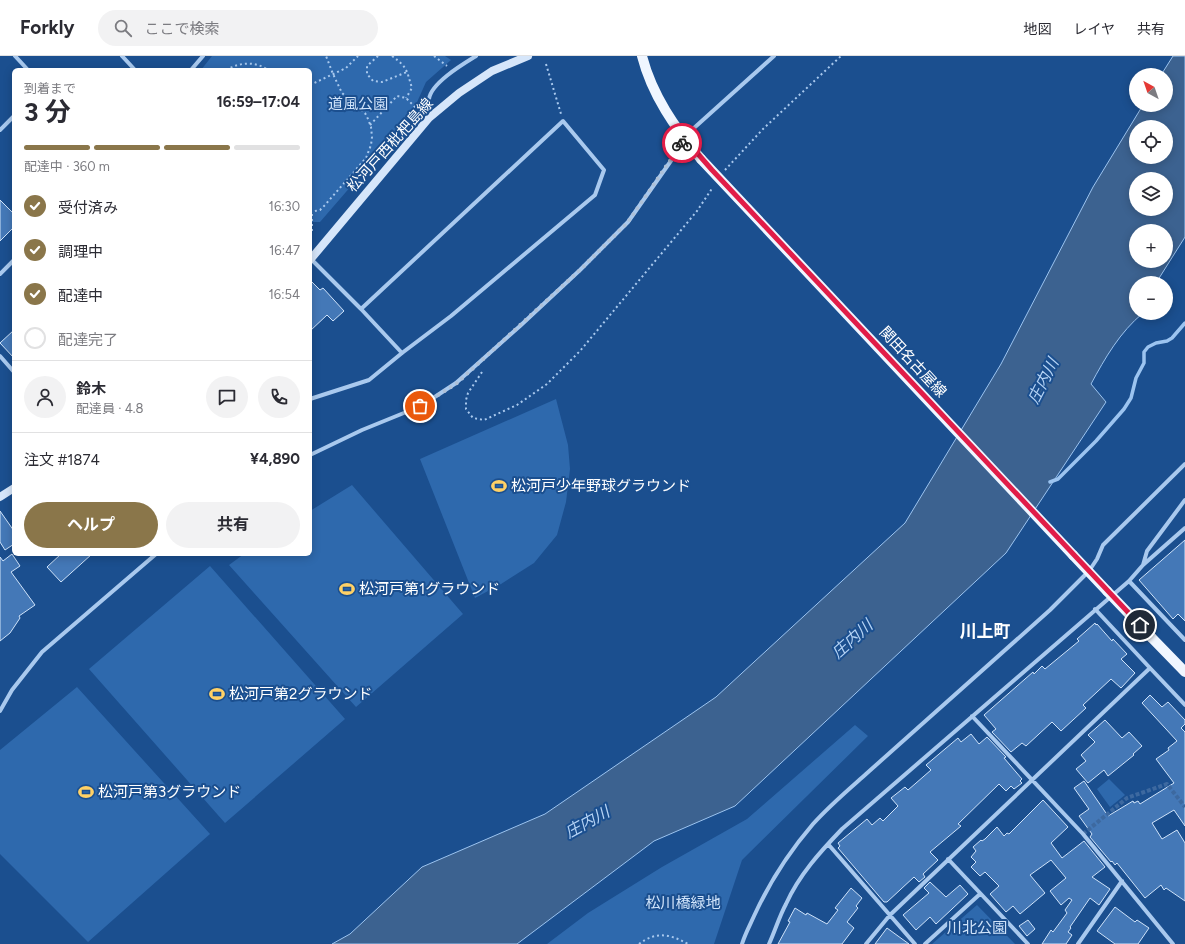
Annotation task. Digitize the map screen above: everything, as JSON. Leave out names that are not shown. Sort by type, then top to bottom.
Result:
[{"type":"main road","name":"松河戸西枇杷島線","points":[[312,257],[433,114],[459,93],[492,72],[528,56]]},
{"type":"main road","name":"関田名古屋線","points":[[642,56],[654,90],[671,121],[701,159],[1185,672]]},
{"type":"main road","points":[[0,497],[12,489]]},
{"type":"street","points":[[16,56],[26,68]]},
{"type":"street","points":[[122,56],[133,68]]},
{"type":"street","points":[[193,68],[203,56]]},
{"type":"street","points":[[433,114],[429,103],[431,92],[440,82],[476,56]]},
{"type":"street","points":[[312,454],[362,430],[420,406],[456,384],[580,270],[628,222],[694,128],[774,56]]},
{"type":"street","points":[[0,130],[12,118]]},
{"type":"street","points":[[312,398],[369,380],[451,316],[595,195],[604,170],[563,120],[361,309]]},
{"type":"street","points":[[312,261],[361,309],[402,353]]},
{"type":"street","points":[[0,274],[12,262]]},
{"type":"street","points":[[0,356],[12,370]]},
{"type":"street","points":[[742,944],[761,901],[780,868],[796,844],[814,824],[856,783],[1050,610],[1089,571],[1097,559],[1103,545],[1185,464]]},
{"type":"street","points":[[1143,566],[1147,551],[1185,500]]},
{"type":"street","points":[[769,944],[785,905],[793,890],[810,864],[842,830],[1129,581],[1143,566],[1185,528]]},
{"type":"street","points":[[0,711],[12,690],[42,652],[154,556]]},
{"type":"street","points":[[1129,581],[1185,640]]},
{"type":"street","points":[[1095,609],[1185,705]]},
{"type":"street","points":[[866,944],[890,915],[1150,668]]},
{"type":"street","points":[[972,716],[1083,834],[1173,944]]},
{"type":"street","points":[[828,844],[915,944]]},
{"type":"street","points":[[948,859],[1028,944]]},
{"type":"street","points":[[1078,944],[1122,881]]},
{"type":"street","points":[[925,944],[980,894]]},
{"type":"path","points":[[312,212],[320,210],[325,206],[366,158],[371,145],[372,137],[370,125],[365,113],[342,93],[326,56]]},
{"type":"path","points":[[312,84],[346,68],[358,56]]},
{"type":"path","points":[[378,56],[367,66],[367,74],[373,81],[382,82],[407,72]]},
{"type":"path","points":[[392,56],[404,65],[407,72],[412,88],[406,98]]},
{"type":"path","points":[[724,172],[763,130],[841,56]]},
{"type":"path","points":[[230,68],[243,63],[256,64],[266,68]]},
{"type":"path","points":[[546,64],[563,120]]},
{"type":"path","points":[[370,125],[397,96],[406,98],[417,109]]},
{"type":"path","points":[[485,358],[482,372],[468,393],[466,400],[466,409],[473,418],[484,420],[517,405],[547,384],[580,351],[697,211],[715,185]]},
{"type":"path","points":[[639,944],[652,936],[664,934],[688,944]]},
{"type":"green space","name":"道風公園","points":[[212,56],[445,56],[451,60],[426,82],[410,118],[320,222],[312,222],[312,68],[203,68]]},
{"type":"green space","name":"松河戸少年野球グラウンド","points":[[556,399],[568,445],[570,469],[566,502],[557,535],[534,563],[501,584],[475,598],[420,459]]},
{"type":"green space","name":"松河戸第1グラウンド","points":[[352,485],[463,614],[356,707],[229,565],[241,556],[312,556],[312,510]]},
{"type":"green space","name":"松河戸第2グラウンド","points":[[210,566],[345,719],[225,823],[89,669]]},
{"type":"green space","name":"松河戸第3グラウンド","points":[[77,687],[210,834],[88,942],[0,854],[0,750]]},
{"type":"green space","name":"松川橋緑地","points":[[855,725],[868,736],[742,860],[714,944],[547,944],[588,913],[662,867],[747,819]]},
{"type":"green space","points":[[1109,779],[1125,795],[1110,807],[1097,789]]},
{"type":"green space","name":"川北公園","points":[[977,905],[1015,944],[932,944]]},
{"type":"water","name":"庄内川","points":[[1173,56],[1185,56],[1185,237],[1173,256],[1173,224],[1129,224],[1129,268],[1165,268],[1160,276],[1129,276],[1129,320],[1135,320],[1120,337],[1091,384],[1106,402],[1006,553],[735,806],[654,841],[517,944],[332,944],[350,934],[422,867],[545,814],[716,697],[905,523],[1001,364],[1093,187],[1129,128],[1129,164],[1173,164],[1173,120],[1134,120],[1139,112],[1173,112],[1173,68],[1165,68]]},
{"type":"building","points":[[0,200],[12,212],[12,229],[0,241]]},
{"type":"building","points":[[312,282],[320,290],[323,288],[344,311],[333,321],[327,315],[312,329]]},
{"type":"building","points":[[12,332],[12,356],[0,343]]},
{"type":"building","points":[[0,511],[12,528],[12,545],[5,550],[0,542]]},
{"type":"building","points":[[1185,540],[1185,621],[1178,614],[1173,619],[1139,580]]},
{"type":"building","points":[[12,554],[20,566],[11,572],[35,605],[19,616],[20,618],[10,633],[0,641],[0,557],[3,561]]},
{"type":"building","points":[[59,556],[90,556],[61,582],[47,567]]},
{"type":"building","points":[[1095,623],[1127,654],[1121,659],[1135,673],[1121,688],[1111,679],[1083,705],[1086,708],[1061,731],[1052,722],[1026,746],[1022,743],[1011,752],[992,732],[996,729],[984,715],[1033,672],[1034,674],[1042,666],[1045,669],[1079,641],[1077,639]]},
{"type":"building","points":[[1150,695],[1162,707],[1168,702],[1185,720],[1185,724],[1181,728],[1185,732],[1185,826],[1174,810],[1152,823],[1162,839],[1177,830],[1185,843],[1185,901],[1166,888],[1164,890],[1161,885],[1145,898],[1117,863],[1115,865],[1112,861],[1111,862],[1090,837],[1092,834],[1079,816],[1089,809],[1074,788],[1084,781],[1108,816],[1133,801],[1134,803],[1138,801],[1140,804],[1174,783],[1156,759],[1169,750],[1168,748],[1177,741],[1142,703]]},
{"type":"building","points":[[1105,720],[1122,738],[1129,732],[1142,746],[1133,754],[1134,755],[1108,776],[1104,770],[1088,783],[1076,769],[1086,761],[1081,755],[1095,742],[1088,735]]},
{"type":"building","points":[[971,734],[979,744],[987,737],[1006,757],[1004,758],[1022,779],[1020,781],[1022,783],[1014,789],[1011,786],[1006,791],[999,784],[958,824],[961,826],[930,852],[938,860],[923,874],[925,877],[919,882],[914,877],[887,902],[884,902],[838,848],[840,846],[838,843],[867,819],[872,825],[880,818],[883,821],[898,806],[891,798],[905,787],[908,790],[931,770],[926,765],[958,738],[961,742]]},
{"type":"building","points":[[1043,800],[1068,827],[1051,843],[1062,858],[1084,841],[1105,867],[1092,877],[1110,889],[1099,905],[1090,898],[1070,927],[1071,928],[1068,932],[1072,935],[1066,944],[1042,944],[1051,930],[1053,932],[1067,913],[1065,910],[1072,900],[1069,898],[1061,905],[1050,891],[1066,878],[1051,860],[1030,875],[1045,893],[1020,914],[1013,906],[1006,912],[990,894],[999,886],[985,872],[980,876],[971,867],[976,862],[971,857],[976,851],[973,847],[981,840],[982,841],[985,839],[997,827],[1004,836],[1007,833],[1009,834]]},
{"type":"building","points":[[930,882],[946,897],[960,885],[968,894],[936,924],[930,917],[916,930],[903,915],[929,893],[924,888]]},
{"type":"building","points":[[851,888],[862,898],[856,906],[858,908],[847,922],[854,928],[842,944],[778,944],[790,922],[788,921],[795,908],[806,915],[807,913],[827,924],[838,910],[835,908]]},
{"type":"building","points":[[1115,907],[1135,922],[1137,920],[1149,928],[1138,944],[1115,944],[1097,931]]},
{"type":"building","points":[[1028,920],[1035,929],[1027,936],[1019,926]]},
{"type":"building","points":[[887,928],[909,944],[875,944]]},
{"type":"waterway","points":[[1050,482],[1058,479],[1096,441],[1124,409],[1131,398],[1136,378],[1144,363],[1144,352],[1148,347],[1172,338],[1185,323]]},
{"type":"tunnel","points":[[1083,834],[1127,798],[1167,784],[1185,807]]},
{"type":"way so far","points":[[420,406],[456,384],[580,270],[628,222],[682,143]]},
{"type":"place","name":"松河戸少年野球グラウンド","points":[[499,486]]},
{"type":"place","name":"松河戸第1グラウンド","points":[[347,589]]},
{"type":"place","name":"松河戸第2グラウンド","points":[[217,694]]},
{"type":"place","name":"松河戸第3グラウンド","points":[[86,792]]},
{"type":"district","name":"川上町","points":[[985,631]]},
{"type":"route","points":[[682,143],[685,139],[701,159],[1140,625]]}]
